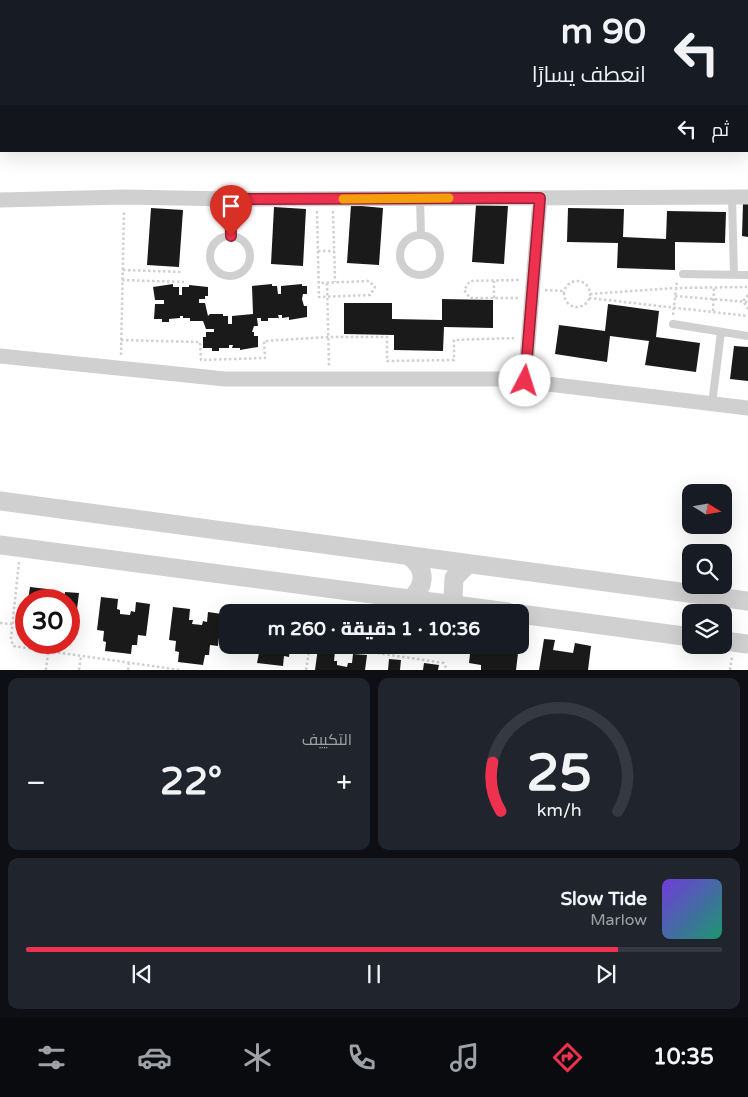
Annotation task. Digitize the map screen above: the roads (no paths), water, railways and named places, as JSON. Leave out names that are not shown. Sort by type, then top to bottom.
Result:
[{"type":"street","points":[[0,200],[124,197],[230,199],[748,197]]},
{"type":"street","points":[[525,381],[540,198]]},
{"type":"street","points":[[0,356],[225,379],[487,378],[748,408]]},
{"type":"street","points":[[0,501],[748,601]]},
{"type":"street","points":[[0,545],[442,604]]},
{"type":"street","points":[[409,556],[418,563],[423,578],[418,593],[409,600]]},
{"type":"street","points":[[457,604],[453,597],[452,587],[454,578],[468,564]]},
{"type":"street","points":[[529,615],[682,636]]},
{"type":"street","points":[[732,642],[748,644]]},
{"type":"lane","points":[[732,197],[734,275]]},
{"type":"lane","points":[[230,199],[231,236]]},
{"type":"lane","points":[[420,199],[421,235]]},
{"type":"lane","points":[[421,235],[435,242],[440,256],[433,270],[419,275],[405,268],[400,254],[407,240],[421,235]]},
{"type":"lane","points":[[231,236],[244,243],[249,257],[243,270],[228,276],[215,269],[210,254],[217,241],[231,236]]},
{"type":"lane","points":[[683,274],[748,275]]},
{"type":"lane","points":[[672,324],[748,336]]},
{"type":"lane","points":[[712,404],[721,332]]}]
